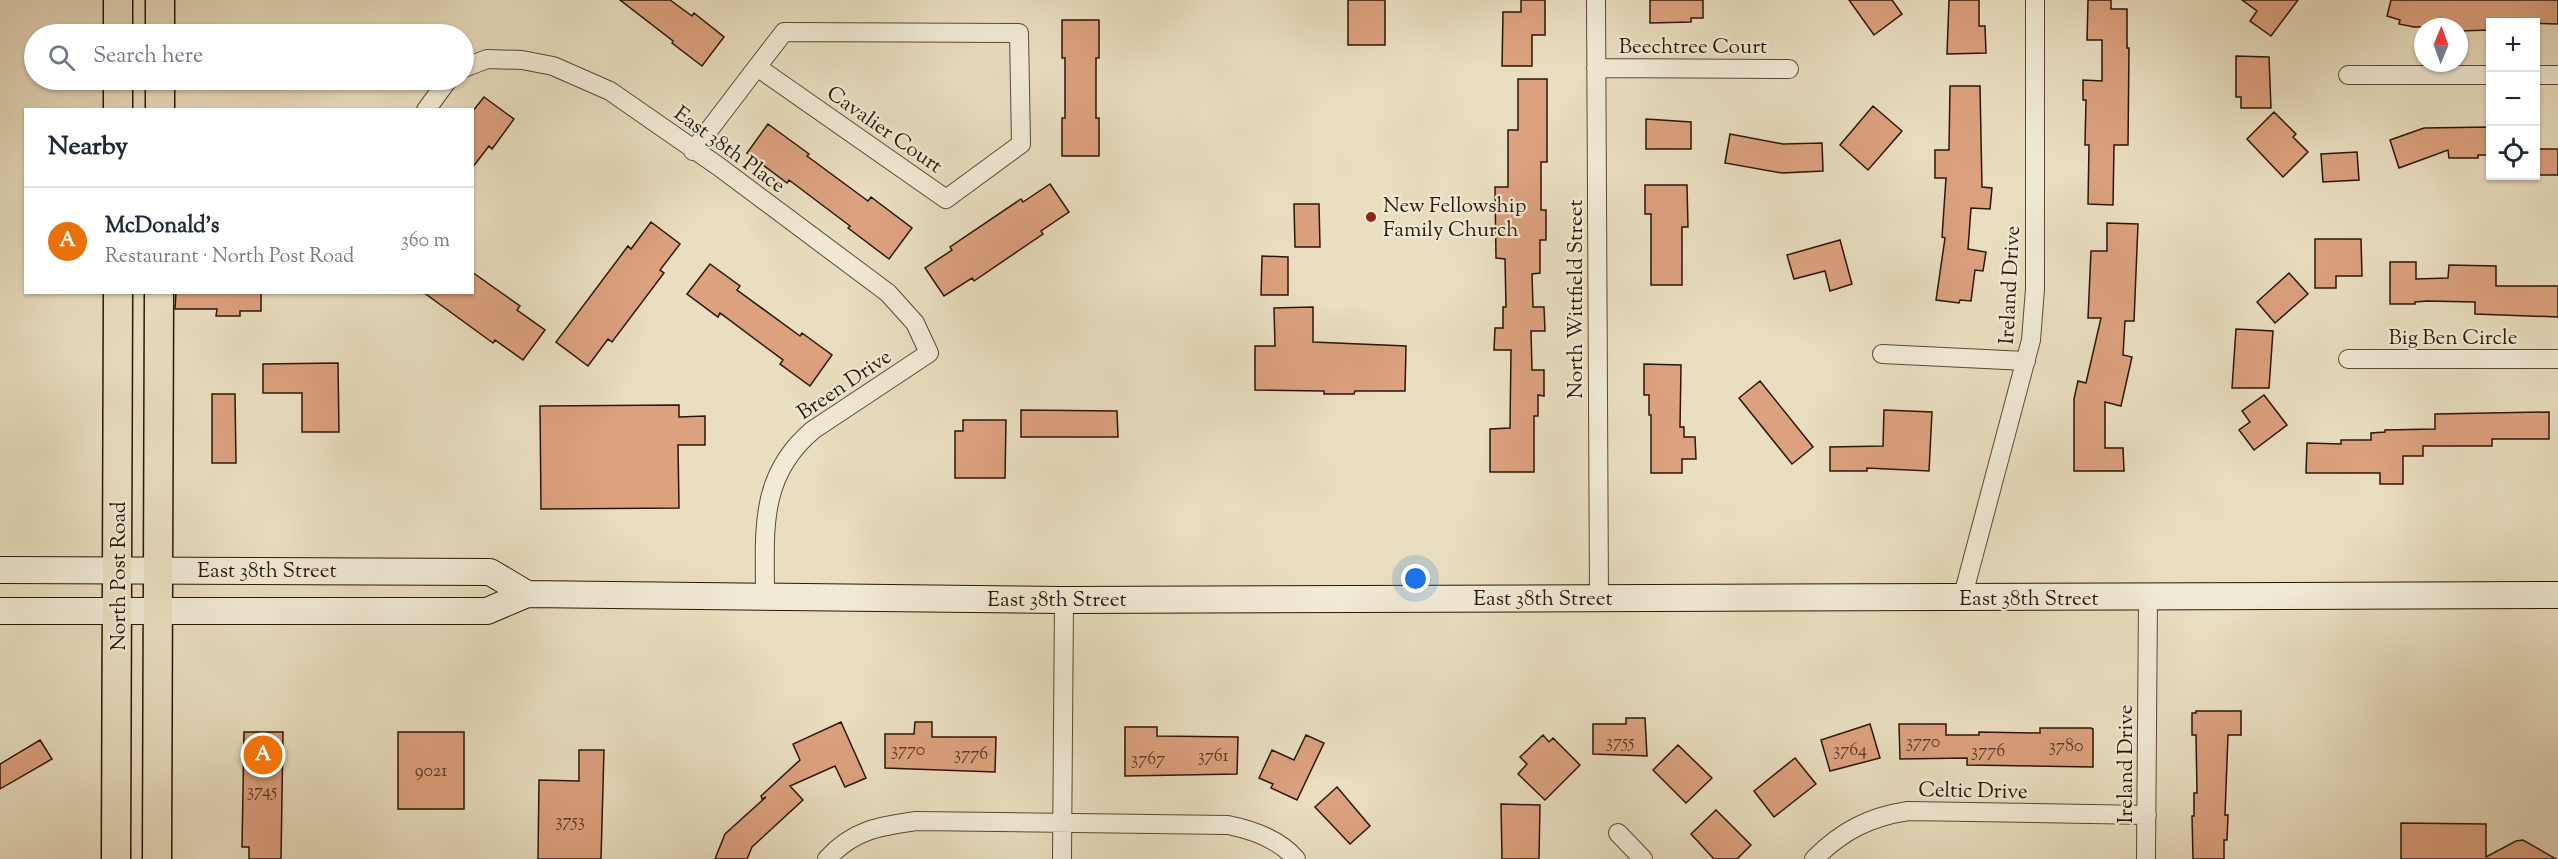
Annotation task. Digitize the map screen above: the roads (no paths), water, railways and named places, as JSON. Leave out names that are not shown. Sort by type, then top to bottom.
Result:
[{"type":"main road","points":[[118,0],[118,24]]},
{"type":"main road","points":[[160,0],[160,24]]},
{"type":"main road","points":[[118,90],[118,108]]},
{"type":"main road","points":[[160,90],[160,108]]},
{"type":"main road","name":"North Post Road","points":[[116,859],[118,294]]},
{"type":"main road","name":"North Post Road","points":[[157,859],[159,294]]},
{"type":"main road","name":"East 38th Street","points":[[0,570],[490,572],[527,594]]},
{"type":"main road","name":"East 38th Street","points":[[0,611],[487,611],[527,594],[1064,600],[1599,597],[1962,599],[2558,595]]},
{"type":"street","name":"North Wittfield Street","points":[[1596,0],[1599,597]]},
{"type":"street","name":"Ireland Drive","points":[[1962,599],[2026,361],[2035,298],[2035,0]]},
{"type":"street","name":"Cavalier Court","points":[[693,151],[757,67],[784,32],[1019,33],[1022,144],[946,199],[757,67]]},
{"type":"street","name":"East 38th Place","points":[[474,64],[501,58],[562,70],[610,91],[888,292],[915,323],[930,353]]},
{"type":"street","name":"Beechtree Court","points":[[1596,68],[1789,69]]},
{"type":"street","points":[[2348,75],[2486,75]]},
{"type":"street","points":[[2540,75],[2558,75]]},
{"type":"street","points":[[427,108],[441,90]]},
{"type":"street","name":"Breen Drive","points":[[765,596],[767,508],[772,488],[785,461],[805,437],[821,424],[930,353]]},
{"type":"street","points":[[1882,354],[2026,361]]},
{"type":"street","name":"Big Ben Circle","points":[[2348,359],[2558,359]]},
{"type":"street","name":"Ireland Drive","points":[[2146,859],[2148,598]]},
{"type":"street","points":[[1062,859],[1064,600]]},
{"type":"street","name":"Celtic Drive","points":[[1814,859],[1827,845],[1857,825],[1881,816],[1908,812],[2147,815]]},
{"type":"street","points":[[827,859],[848,840],[866,831],[896,822],[1228,825],[1257,833],[1284,848],[1296,859]]},
{"type":"street","points":[[1618,833],[1643,859]]},
{"type":"place","name":"New Fellowship Family Church","points":[[1371,217]]},
{"type":"place","name":"McDonald's","points":[[263,755]]}]
